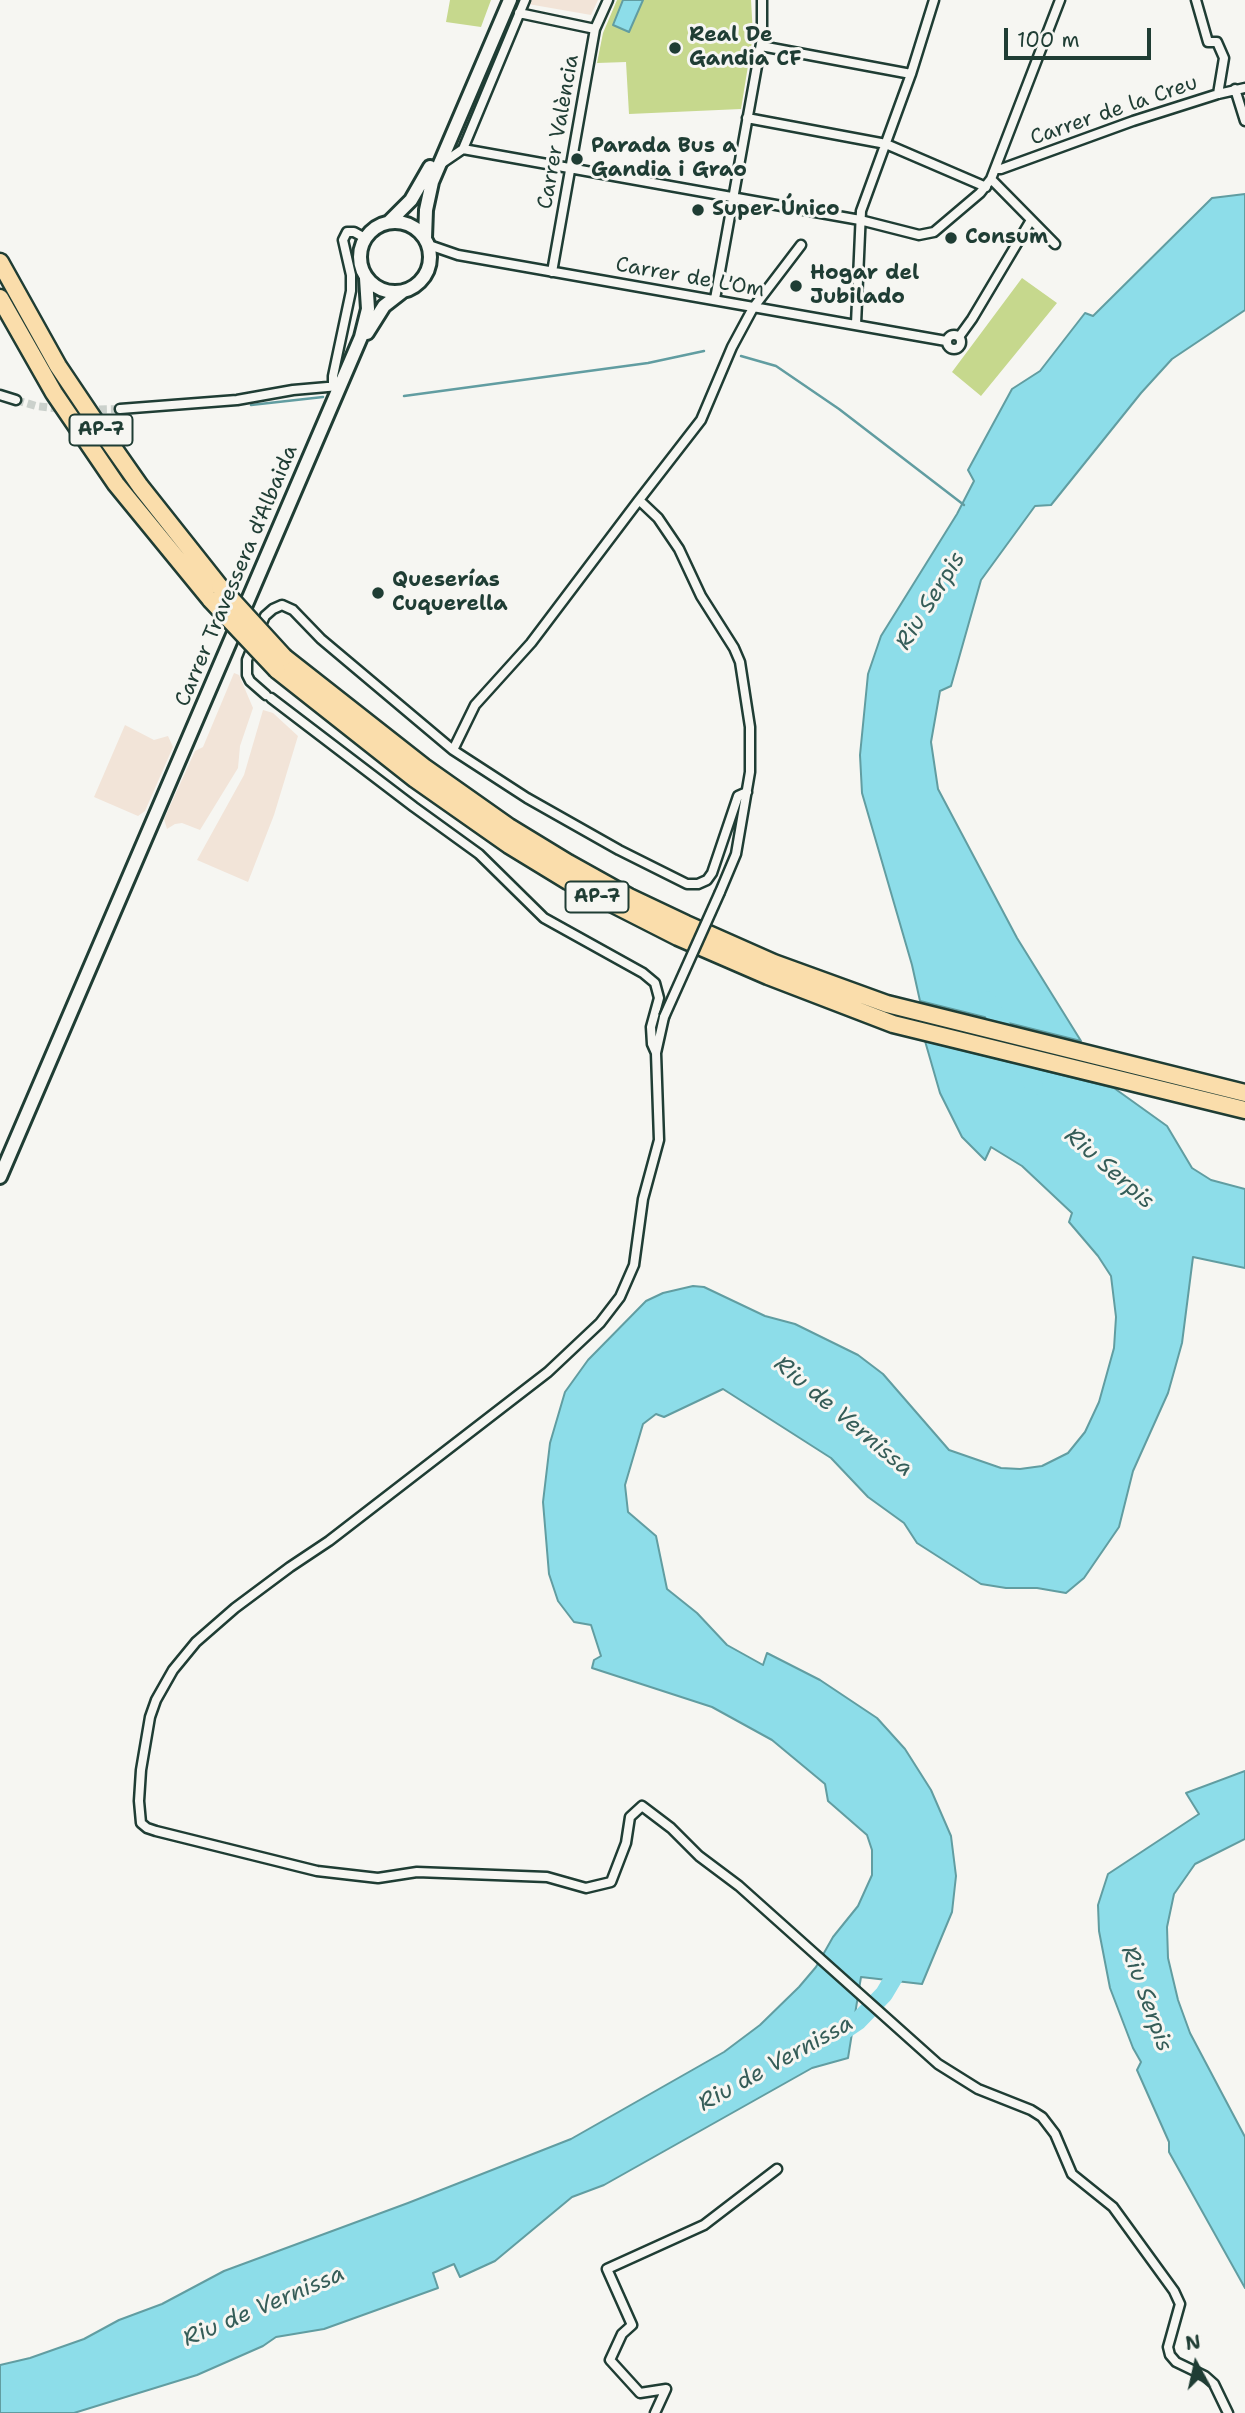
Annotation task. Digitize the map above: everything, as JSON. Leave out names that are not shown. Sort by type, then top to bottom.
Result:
[{"type":"highway","name":"AP-7","points":[[0,262],[58,366],[215,594]]},
{"type":"highway","name":"AP-7","points":[[0,298],[54,393],[116,484],[215,594],[281,663],[443,800],[509,845],[568,881],[647,923],[768,976],[893,1024],[1245,1110]]},
{"type":"highway","name":"AP-7","points":[[281,663],[497,819],[568,863],[686,925],[787,967],[887,1004],[1245,1093]]},
{"type":"main road","points":[[502,0],[426,177],[411,200],[389,222],[371,231],[365,238],[359,258],[366,278],[383,290],[403,292],[412,288],[426,274],[430,255],[427,242],[428,200],[439,166],[510,0]]},
{"type":"main road","points":[[389,222],[410,225],[427,242]]},
{"type":"main road","name":"Carrer Travessera d'Albaida","points":[[0,1177],[336,386],[361,337],[368,309],[366,278]]},
{"type":"main road","name":"Carrer Travessera d'Albaida","points":[[361,337],[384,306],[403,292]]},
{"type":"street","points":[[439,166],[463,149],[525,0]]},
{"type":"street","name":"Carrer València","points":[[552,272],[595,29],[608,0]]},
{"type":"street","points":[[715,299],[761,46],[761,0]]},
{"type":"street","points":[[856,324],[861,211],[911,74],[933,0]]},
{"type":"street","points":[[463,149],[860,220],[919,235],[934,232],[988,183],[1060,0]]},
{"type":"street","points":[[1196,0],[1208,42],[1217,42],[1224,58],[1218,94]]},
{"type":"street","points":[[519,13],[595,29]]},
{"type":"street","points":[[761,46],[911,74]]},
{"type":"street","name":"Carrer de la Creu","points":[[995,169],[1133,121],[1245,88]]},
{"type":"street","points":[[1235,89],[1245,121]]},
{"type":"street","points":[[747,118],[886,144],[988,183],[1055,244]]},
{"type":"street","name":"Carrer de L'Om","points":[[427,242],[458,256],[946,341],[948,336],[954,334],[959,337],[972,319],[1031,220]]},
{"type":"street","points":[[120,409],[237,400],[336,386],[333,376],[351,291],[351,275],[343,240],[347,232],[354,232],[365,238]]},
{"type":"street","points":[[453,751],[475,705],[531,643],[701,420],[732,347],[753,308],[801,245]]},
{"type":"street","points":[[0,395],[16,400]]},
{"type":"street","points":[[639,500],[664,526],[679,549],[701,596],[738,655],[750,727],[751,765],[736,854],[664,1017],[656,1053],[659,1140],[643,1199],[634,1265],[620,1297],[600,1323],[548,1372],[329,1541],[258,1590],[196,1642],[166,1681],[150,1717],[141,1770],[141,1823],[156,1831],[317,1871],[377,1878],[417,1872],[547,1877],[586,1888],[611,1882],[626,1843],[630,1817],[642,1806],[671,1828],[699,1856],[739,1886],[938,2064],[978,2089],[1036,2113],[1048,2124],[1072,2174],[1113,2207],[1179,2300],[1180,2309],[1168,2347],[1170,2355],[1181,2365],[1205,2376],[1214,2384],[1228,2413]]},
{"type":"street","points":[[656,1053],[652,1044],[651,1027],[659,992],[650,978],[544,918],[480,854],[268,696],[250,681],[245,668],[265,615],[282,605],[303,618],[321,639],[453,751],[538,805],[687,884],[698,884],[707,880],[712,873],[738,796],[747,792]]},
{"type":"street","points":[[655,2413],[666,2389],[640,2393],[610,2360],[622,2334],[632,2325],[607,2269],[704,2225],[778,2169]]},
{"type":"shaded area","points":[[505,0],[598,0],[591,15]]},
{"type":"shaded area","points":[[234,673],[239,675],[253,708],[240,746],[238,768],[200,830],[182,823],[167,829],[164,819],[195,751],[203,747]]},
{"type":"shaded area","points":[[263,710],[273,713],[298,736],[274,815],[248,882],[197,860],[244,775]]},
{"type":"shaded area","points":[[125,725],[154,740],[168,736],[173,747],[145,811],[138,816],[94,797]]},
{"type":"green space","points":[[450,0],[491,0],[481,27],[446,22]]},
{"type":"green space","name":"Real De Gandia CF","points":[[617,0],[751,0],[753,35],[741,109],[629,114],[626,62],[597,63],[603,33]]},
{"type":"green space","points":[[1022,278],[1057,303],[981,396],[952,372]]},
{"type":"water","points":[[623,0],[643,0],[629,32],[613,25]]},
{"type":"water","points":[[1245,194],[1245,310],[1172,359],[1141,393],[1051,505],[1035,506],[981,580],[951,686],[940,691],[931,742],[938,789],[1017,938],[1081,1041],[920,1001],[862,793],[860,755],[868,674],[881,636],[957,514],[974,481],[968,470],[1012,389],[1040,371],[1085,313],[1093,316],[1212,198]]},
{"type":"water","points":[[925,1041],[1114,1088],[1167,1126],[1192,1168],[1211,1180],[1245,1189],[1245,1268],[1193,1257],[1182,1343],[1168,1393],[1133,1471],[1119,1527],[1084,1578],[1066,1593],[981,1584],[917,1543],[904,1523],[868,1497],[831,1458],[723,1389],[664,1417],[656,1414],[643,1424],[625,1485],[628,1512],[656,1536],[667,1589],[697,1613],[727,1645],[763,1665],[767,1653],[820,1680],[877,1718],[905,1749],[931,1790],[951,1836],[956,1876],[952,1912],[922,1984],[861,1977],[848,2058],[812,2068],[604,2185],[572,2197],[495,2261],[460,2277],[454,2264],[433,2273],[438,2288],[324,2329],[276,2337],[263,2346],[197,2375],[74,2413],[0,2413],[0,2365],[30,2358],[84,2339],[119,2320],[162,2304],[224,2271],[571,2139],[724,2052],[760,2025],[799,1987],[858,1906],[872,1875],[872,1850],[867,1835],[828,1801],[825,1784],[772,1740],[712,1707],[592,1668],[594,1660],[601,1656],[591,1625],[574,1622],[558,1601],[549,1574],[543,1502],[550,1443],[565,1392],[588,1360],[646,1301],[663,1293],[693,1286],[704,1287],[765,1316],[795,1324],[858,1355],[883,1374],[949,1450],[1001,1468],[1020,1469],[1042,1466],[1068,1453],[1085,1432],[1099,1402],[1114,1348],[1116,1317],[1111,1276],[1069,1222],[1072,1213],[1022,1166],[991,1147],[985,1160],[962,1137],[940,1093]]},
{"type":"water","points":[[1245,1771],[1245,1839],[1195,1864],[1174,1894],[1167,1927],[1168,1958],[1178,2000],[1190,2033],[1245,2137],[1245,2288],[1169,2152],[1169,2142],[1137,2070],[1141,2062],[1110,1988],[1099,1931],[1098,1905],[1108,1874],[1199,1814],[1186,1793]]},
{"type":"waterway","points":[[404,396],[648,363],[704,351]]},
{"type":"waterway","points":[[741,356],[776,366],[839,409],[964,505]]},
{"type":"waterway","points":[[251,405],[323,397]]},
{"type":"waterway","name":"Riu Serpis","points":[[987,1000],[1034,1086]]},
{"type":"waterway","name":"Riu de Vernissa","points":[[833,2038],[858,2021],[884,1994],[903,1962]]},
{"type":"tunnel","points":[[16,400],[36,406],[69,410],[120,409]]},
{"type":"place","name":"Real De Gandia CF","points":[[675,48]]},
{"type":"place","name":"Parada Bus a Gandia i Grao","points":[[577,159]]},
{"type":"place","name":"Super Único","points":[[698,210]]},
{"type":"place","name":"Consum","points":[[951,238]]},
{"type":"place","name":"Hogar del Jubilado","points":[[796,286]]},
{"type":"place","name":"Queserías Cuquerella","points":[[378,593]]}]
